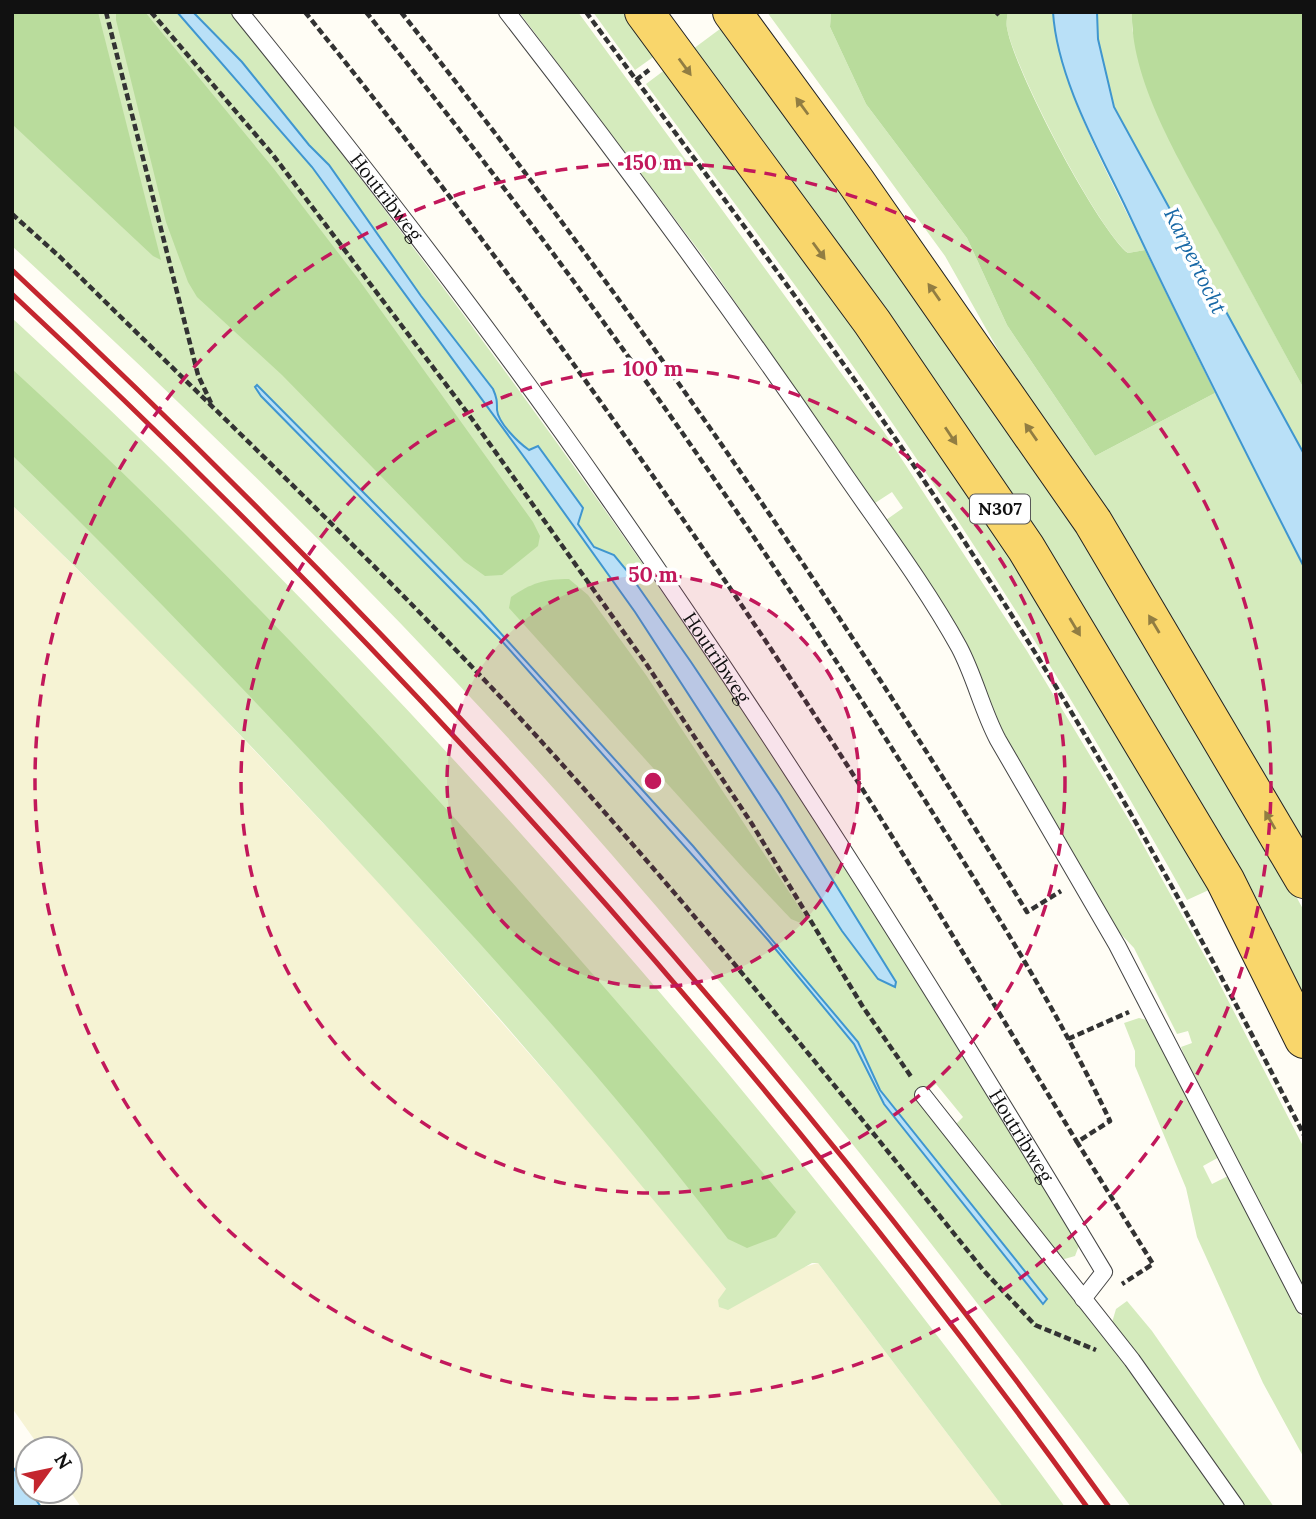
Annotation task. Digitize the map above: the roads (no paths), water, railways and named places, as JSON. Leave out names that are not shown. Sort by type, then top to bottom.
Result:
[{"type":"main road","name":"N307","points":[[644,12],[872,322],[1026,548],[1225,880],[1304,1039]]},
{"type":"main road","points":[[732,12],[856,182],[1093,522],[1304,879]]},
{"type":"lane","name":"Houtribweg","points":[[240,12],[375,184],[606,494],[842,847],[1104,1272],[1083,1299]]},
{"type":"lane","points":[[507,12],[698,267],[915,578],[959,648],[998,740],[1081,880],[1149,1005],[1304,1306]]},
{"type":"lane","points":[[923,1095],[1132,1360],[1236,1507]]},
{"type":"water","points":[[177,12],[193,12],[242,62],[309,145],[329,165],[421,296],[493,389],[498,415],[505,427],[529,450],[538,446],[583,508],[578,524],[594,547],[614,555],[628,572],[780,795],[896,982],[895,987],[878,979],[842,931],[635,612],[312,167]]},
{"type":"water","name":"Karpertocht","points":[[1053,12],[1097,12],[1098,39],[1114,107],[1304,454],[1304,567],[1092,139],[1062,62]]},
{"type":"water","points":[[257,385],[477,607],[693,846],[858,1042],[880,1090],[1047,1299],[1043,1304],[884,1104],[854,1044],[768,940],[500,639],[261,396],[255,387]]},
{"type":"water","points":[[12,1466],[14,1505],[41,1507],[12,1507]]},
{"type":"railway","points":[[12,270],[162,413],[308,559],[591,861],[727,1018],[858,1177],[986,1340],[1109,1507]]},
{"type":"railway","points":[[12,294],[159,434],[302,577],[443,724],[579,874],[712,1028],[841,1184],[966,1344],[1087,1507]]}]
